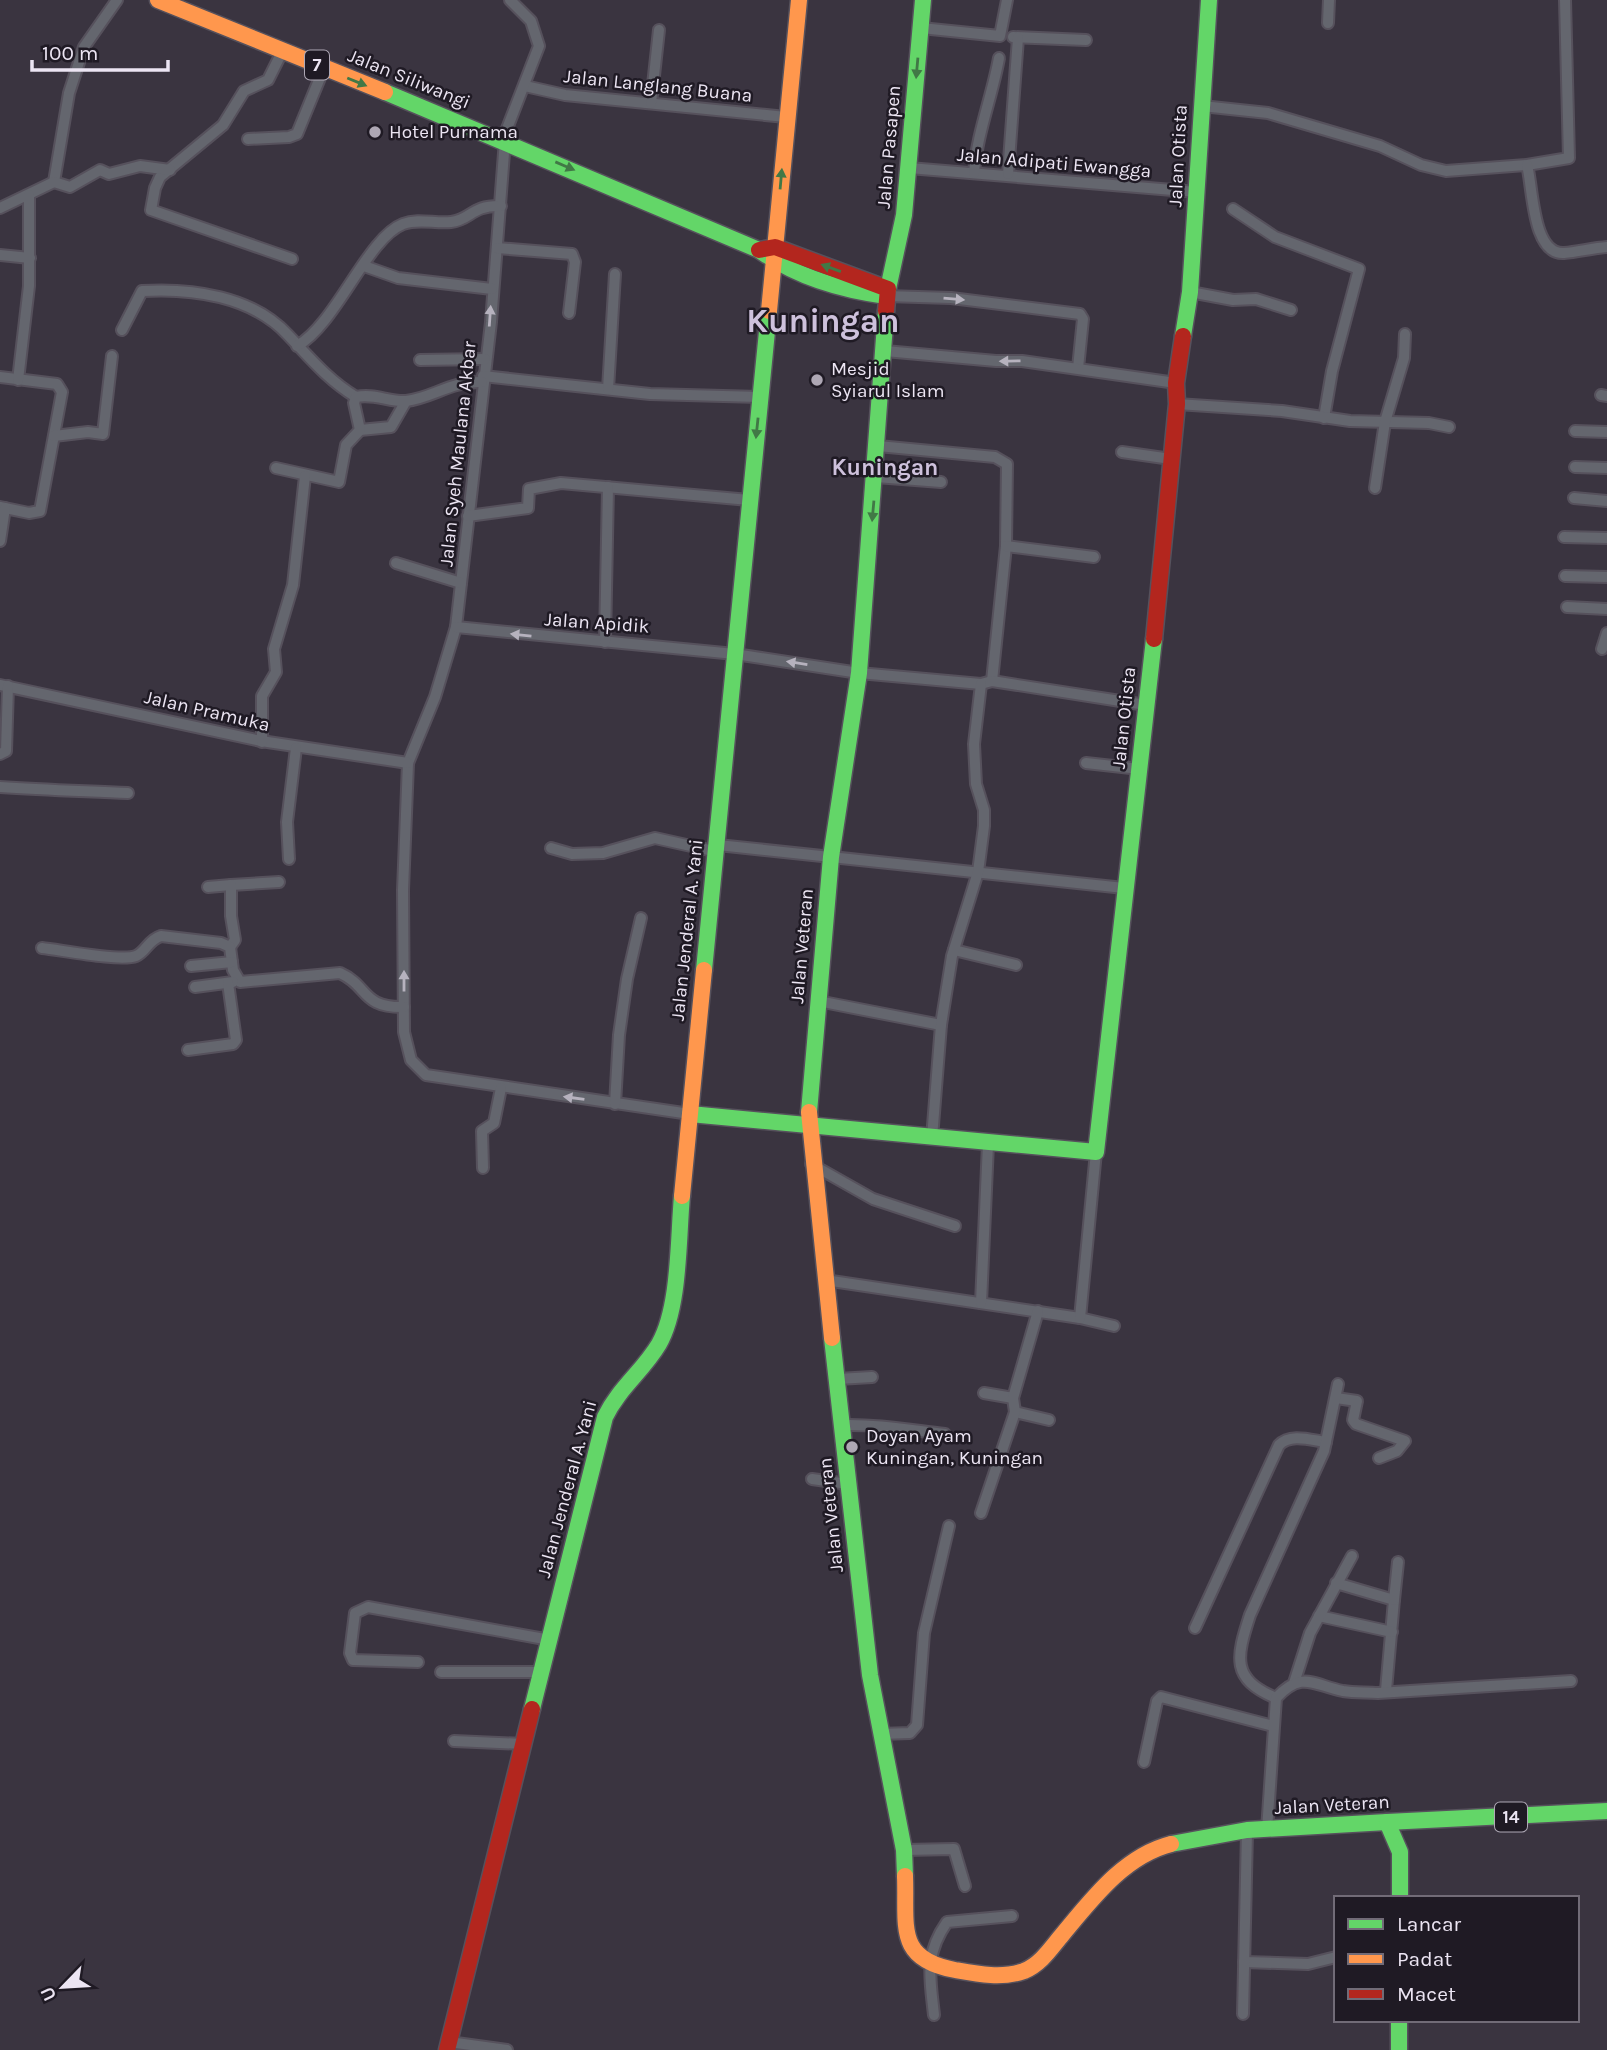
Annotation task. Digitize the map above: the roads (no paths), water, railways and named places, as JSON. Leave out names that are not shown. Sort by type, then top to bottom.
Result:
[{"type":"main road","name":"Jalan Siliwangi","points":[[158,0],[503,139],[861,293],[887,292]]},
{"type":"main road","name":"Jalan Jenderal A. Yani","points":[[448,2046],[608,1409],[621,1385],[656,1352],[665,1338],[670,1316],[698,1015],[718,848],[760,397],[769,253],[799,0]]},
{"type":"main road","name":"Jalan Pasapen","points":[[883,320],[904,215],[923,0]]},
{"type":"main road","name":"Jalan Otista","points":[[1096,1152],[1124,888],[1140,769],[1177,404],[1176,383],[1190,292],[1209,0]]},
{"type":"main road","name":"Jalan Veteran","points":[[883,320],[885,351],[859,673],[831,857],[808,1124],[848,1483],[880,1734],[905,1850],[908,1939],[911,1951],[920,1961],[931,1965],[954,1969],[1020,1972],[1043,1958],[1124,1867],[1167,1845],[1247,1831],[1607,1811]]},
{"type":"main road","points":[[690,1114],[1096,1152]]},
{"type":"main road","points":[[1387,1822],[1400,1852],[1400,1896]]},
{"type":"main road","points":[[1400,1852],[1415,1822]]},
{"type":"main road","points":[[1399,2022],[1399,2050]]},
{"type":"street","points":[[54,182],[69,93],[85,47],[117,0]]},
{"type":"street","name":"Jalan Syeh Maulana Akbar","points":[[510,0],[531,21],[539,39],[538,52],[503,139],[497,248],[456,627],[435,697],[408,763],[403,890],[404,1031],[411,1060],[422,1074],[501,1088],[690,1114]]},
{"type":"street","points":[[1000,36],[1007,0]]},
{"type":"street","points":[[1328,23],[1329,0]]},
{"type":"street","points":[[1202,106],[1268,113],[1380,146],[1421,165],[1446,171],[1561,160],[1571,155],[1566,86],[1565,0]]},
{"type":"street","points":[[920,28],[1018,38],[1086,40]]},
{"type":"street","points":[[651,103],[659,30]]},
{"type":"street","points":[[1008,174],[1018,38]]},
{"type":"street","points":[[282,52],[268,80],[244,92],[223,125],[160,177],[151,210],[292,259]]},
{"type":"street","points":[[974,173],[976,141],[989,108],[999,58]]},
{"type":"street","points":[[248,139],[289,137],[297,134],[324,68]]},
{"type":"street","name":"Jalan Langlang Buana","points":[[526,86],[565,95],[786,117]]},
{"type":"street","points":[[1527,165],[1539,234],[1545,245],[1555,252],[1564,253],[1607,247]]},
{"type":"street","points":[[0,208],[54,182],[70,187],[100,170],[109,174],[140,166],[170,170]]},
{"type":"street","name":"Jalan Adipati Ewangga","points":[[909,168],[1008,174],[1197,192]]},
{"type":"street","points":[[18,380],[30,258],[29,195]]},
{"type":"street","points":[[300,350],[327,318],[382,241],[400,225],[412,222],[452,222],[482,206],[501,206]]},
{"type":"street","points":[[1233,209],[1275,237],[1359,270],[1332,371],[1324,418]]},
{"type":"street","points":[[497,248],[572,254],[575,262],[569,313]]},
{"type":"street","points":[[0,255],[30,258]]},
{"type":"street","points":[[366,266],[381,274],[492,289]]},
{"type":"street","points":[[608,388],[615,274]]},
{"type":"street","points":[[122,330],[142,291],[169,290],[208,294],[257,310],[287,334],[331,382],[356,397],[367,394],[406,401],[455,383],[483,379],[608,388],[650,394],[760,397]]},
{"type":"street","points":[[887,292],[1080,314],[1083,319],[1078,368]]},
{"type":"street","points":[[1190,292],[1233,300],[1256,299],[1290,310]]},
{"type":"street","points":[[1375,488],[1385,422],[1404,358],[1405,334]]},
{"type":"street","points":[[885,351],[1078,368],[1176,383]]},
{"type":"street","points":[[54,436],[88,432],[103,434],[112,356]]},
{"type":"street","points":[[420,360],[485,359]]},
{"type":"street","points":[[0,377],[57,384],[62,388],[40,511],[29,513],[3,508],[0,541]]},
{"type":"street","points":[[356,397],[354,403],[360,430]]},
{"type":"street","points":[[276,468],[339,482],[346,445],[360,430],[391,428],[406,401]]},
{"type":"street","points":[[1177,404],[1449,427]]},
{"type":"street","points":[[1575,431],[1607,432]]},
{"type":"street","points":[[878,446],[1003,460],[1008,474],[1006,546],[986,683],[974,744],[976,784],[984,810],[978,872],[954,950],[941,1025],[932,1138]]},
{"type":"street","points":[[1122,452],[1171,459]]},
{"type":"street","points":[[1575,467],[1607,468]]},
{"type":"street","points":[[262,742],[262,696],[276,672],[274,649],[293,585],[305,476]]},
{"type":"street","points":[[876,477],[941,482]]},
{"type":"street","points":[[468,516],[528,508],[529,489],[561,483],[749,500]]},
{"type":"street","points":[[605,642],[608,487]]},
{"type":"street","points":[[1574,498],[1607,501]]},
{"type":"street","points":[[1564,537],[1607,538]]},
{"type":"street","points":[[1006,546],[1094,557]]},
{"type":"street","points":[[396,563],[461,583]]},
{"type":"street","points":[[1565,576],[1607,577]]},
{"type":"street","points":[[1567,607],[1607,609]]},
{"type":"street","name":"Jalan Apidik","points":[[456,627],[735,654],[859,673],[986,683],[1146,705]]},
{"type":"street","points":[[1602,649],[1607,633]]},
{"type":"street","points":[[0,754],[6,751],[4,685]]},
{"type":"street","name":"Jalan Pramuka","points":[[4,685],[262,742],[408,763]]},
{"type":"street","points":[[289,859],[287,822],[296,748]]},
{"type":"street","points":[[1086,763],[1140,769]]},
{"type":"street","points":[[0,787],[35,787],[68,793],[128,793]]},
{"type":"street","points":[[551,848],[572,854],[603,853],[655,838],[718,848],[831,857],[1124,888]]},
{"type":"street","points":[[208,887],[279,882]]},
{"type":"street","points":[[188,1050],[233,1044],[236,1040],[236,979],[230,947],[235,940],[231,916],[231,884]]},
{"type":"street","points":[[615,1104],[619,1035],[627,979],[641,918]]},
{"type":"street","points":[[41,948],[125,958],[140,954],[151,939],[163,936],[222,943],[230,947]]},
{"type":"street","points":[[954,950],[1016,965]]},
{"type":"street","points":[[191,966],[232,962]]},
{"type":"street","points":[[195,987],[340,973],[350,977],[368,999],[390,1007],[404,1007]]},
{"type":"street","points":[[818,1001],[941,1025]]},
{"type":"street","points":[[483,1168],[482,1131],[494,1124],[501,1088]]},
{"type":"street","points":[[981,1303],[988,1144]]},
{"type":"street","points":[[1080,1318],[1096,1152]]},
{"type":"street","points":[[811,1164],[873,1199],[955,1226]]},
{"type":"street","points":[[825,1280],[1038,1311],[1114,1326]]},
{"type":"street","points":[[981,1513],[1015,1412],[1013,1398],[1038,1311]]},
{"type":"street","points":[[838,1379],[872,1377]]},
{"type":"street","points":[[1276,1698],[1247,1682],[1242,1674],[1242,1640],[1250,1615],[1326,1442],[1338,1384]]},
{"type":"street","points":[[984,1393],[1013,1398]]},
{"type":"street","points":[[1336,1398],[1357,1401],[1353,1420],[1356,1424],[1405,1441],[1397,1451],[1379,1458]]},
{"type":"street","points":[[1015,1412],[1049,1420]]},
{"type":"street","points":[[842,1425],[878,1424],[945,1434]]},
{"type":"street","points":[[1195,1628],[1280,1444],[1297,1438],[1326,1442]]},
{"type":"street","points":[[812,1479],[848,1483]]},
{"type":"street","points":[[880,1734],[910,1733],[917,1725],[924,1633],[949,1526]]},
{"type":"street","points":[[1294,1683],[1300,1659],[1319,1616],[1352,1556]]},
{"type":"street","points":[[1386,1690],[1398,1562]]},
{"type":"street","points":[[1336,1583],[1394,1600]]},
{"type":"street","points":[[418,1662],[352,1660],[353,1626],[358,1609],[368,1607],[550,1640]]},
{"type":"street","points":[[1319,1616],[1392,1632]]},
{"type":"street","points":[[441,1672],[542,1672]]},
{"type":"street","points":[[1267,1830],[1276,1698],[1294,1683],[1314,1681],[1346,1691],[1571,1681]]},
{"type":"street","points":[[1144,1762],[1157,1700],[1161,1696],[1273,1726]]},
{"type":"street","points":[[454,1741],[524,1744]]},
{"type":"street","points":[[1243,2014],[1247,1831]]},
{"type":"street","points":[[905,1850],[954,1849],[965,1886]]},
{"type":"street","points":[[934,2014],[931,1965],[937,1936],[947,1922],[1012,1916]]},
{"type":"street","points":[[1244,1962],[1308,1964],[1334,1958]]},
{"type":"street","points":[[448,2046],[507,2050]]},
{"type":"place","name":"Hotel Purnama","points":[[375,132]]},
{"type":"place","name":"Mesjid Syiarul Islam","points":[[817,380]]},
{"type":"place","name":"Doyan Ayam Kuningan, Kuningan","points":[[852,1447]]},
{"type":"district","name":"Kuningan","points":[[823,321]]},
{"type":"district","name":"Kuningan","points":[[885,467]]}]
